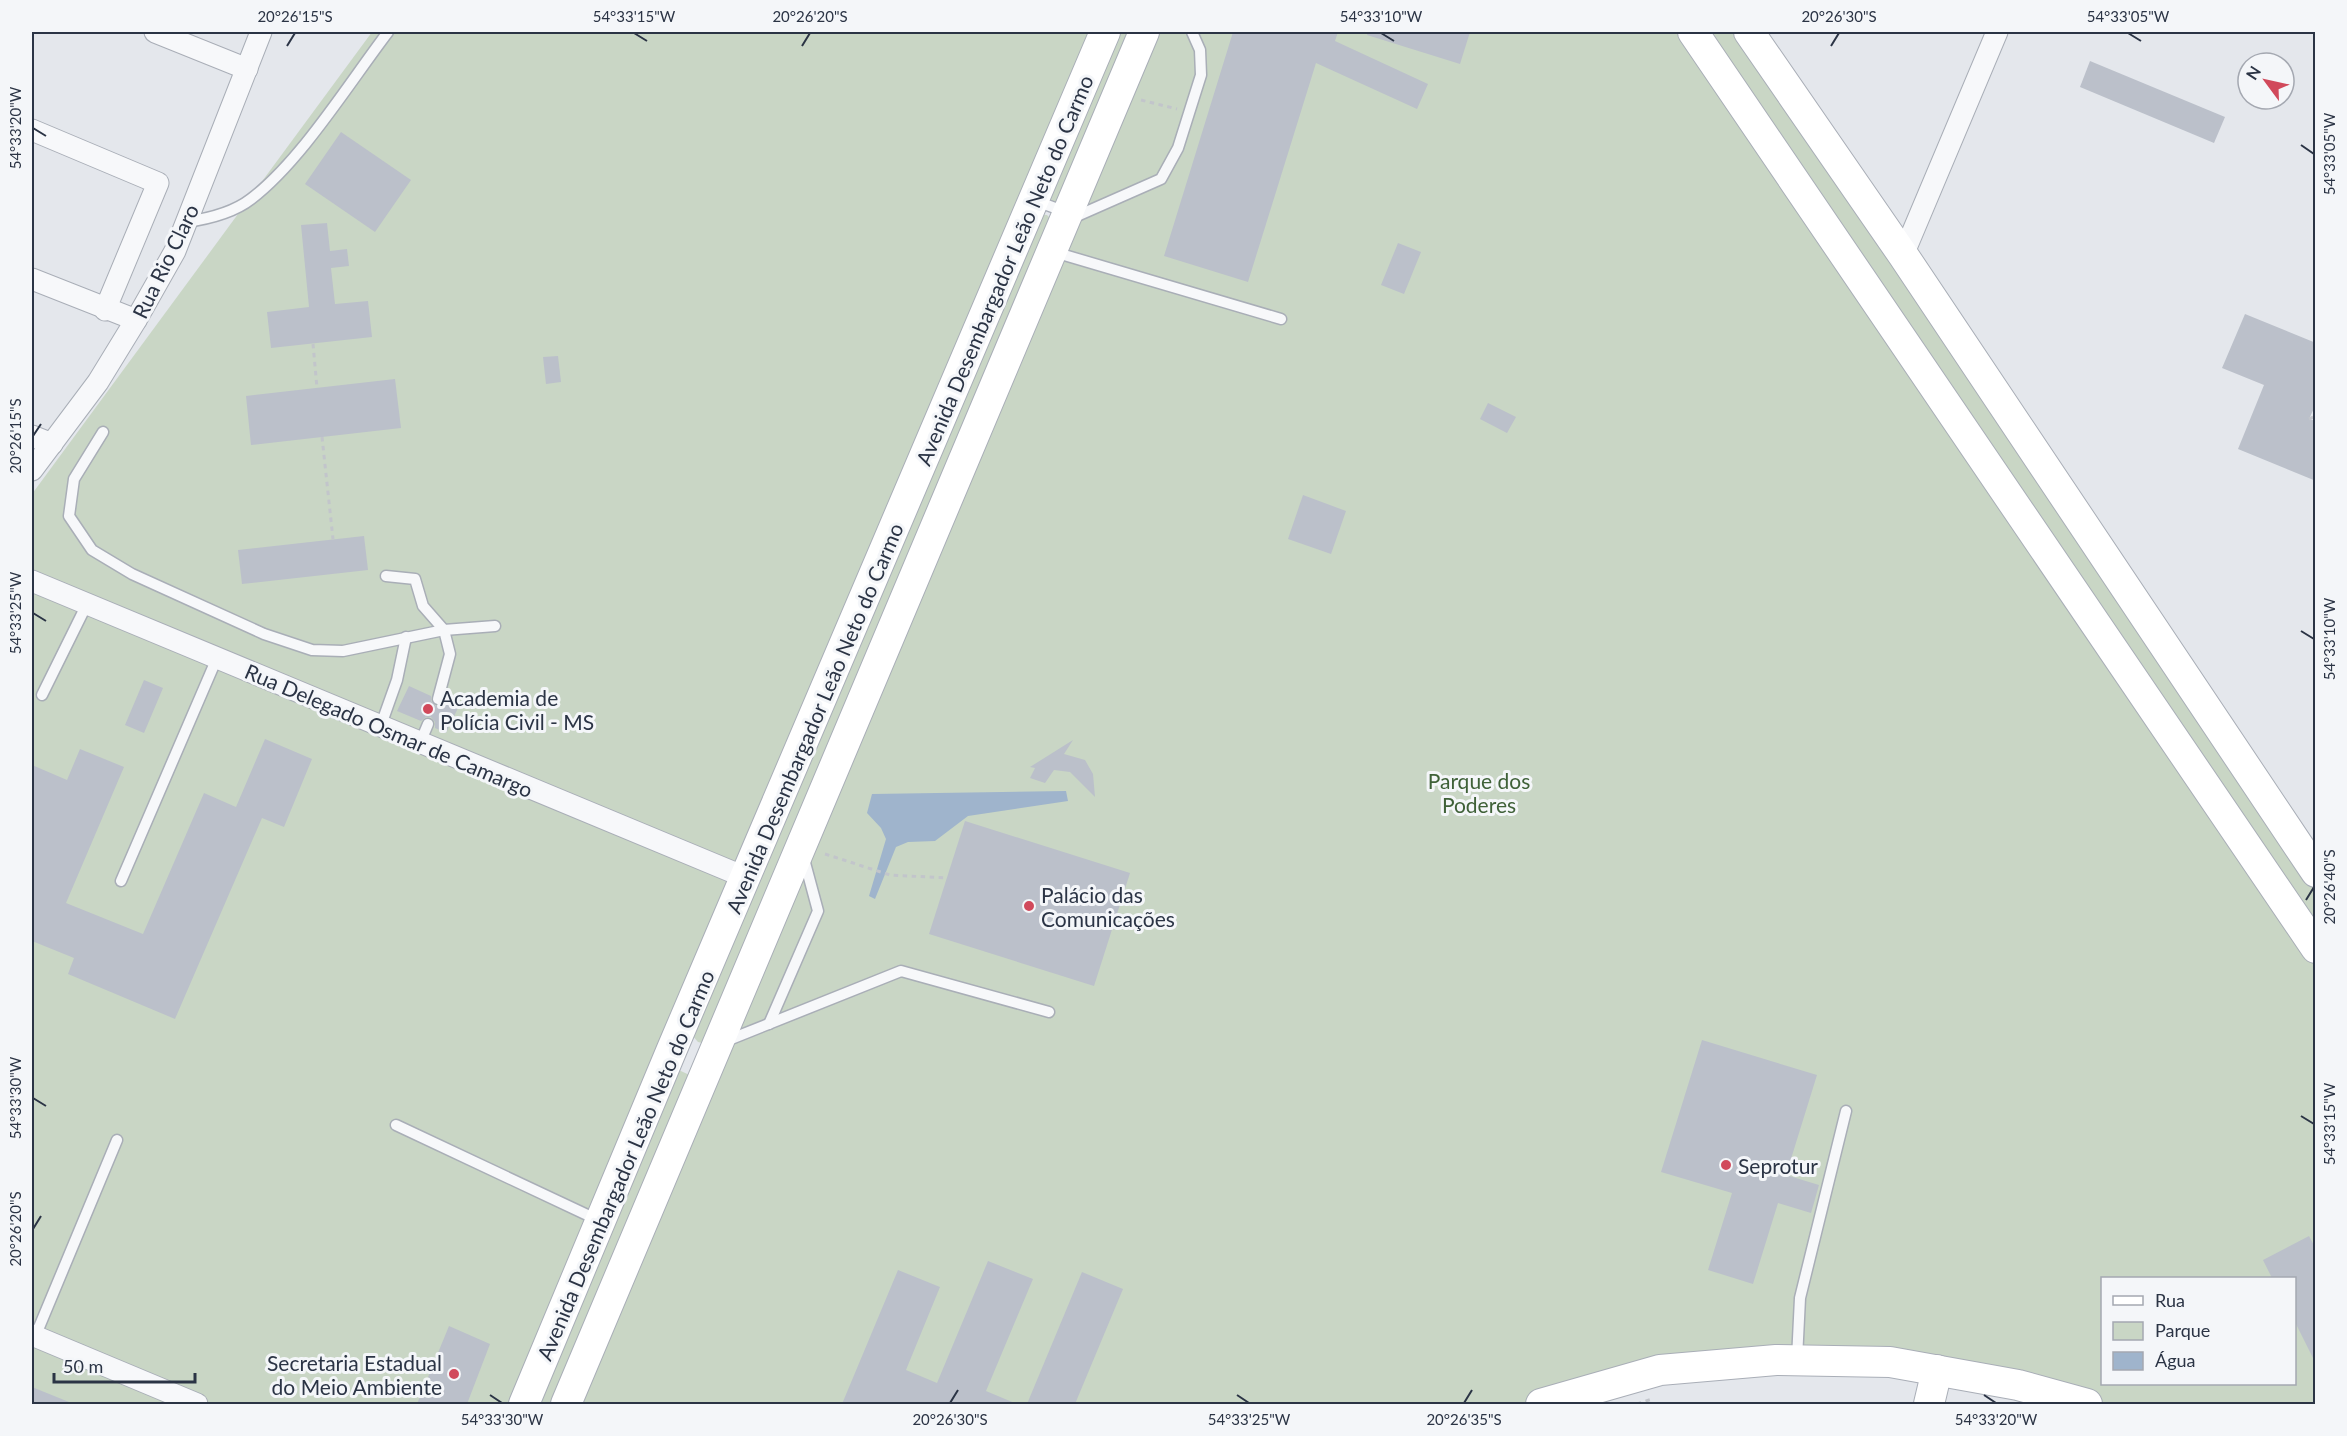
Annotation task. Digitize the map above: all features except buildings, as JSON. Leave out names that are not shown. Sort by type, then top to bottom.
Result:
[{"type":"main road","name":"Avenida Desembargador Leão Neto do Carmo","points":[[524,1404],[602,1222],[672,1049],[747,878],[1105,32]]},
{"type":"main road","name":"Avenida Desembargador Leão Neto do Carmo","points":[[566,1404],[1144,32]]},
{"type":"main road","points":[[1693,32],[2316,948]]},
{"type":"main road","points":[[1749,32],[1903,255],[2311,861]]},
{"type":"main road","points":[[2063,576],[2103,554]]},
{"type":"main road","points":[[672,1049],[713,1054]]},
{"type":"main road","points":[[1540,1404],[1660,1370],[1797,1360],[1890,1362],[2018,1385],[2087,1404]]},
{"type":"main road","points":[[1929,1404],[1937,1370]]},
{"type":"street","points":[[155,32],[247,69]]},
{"type":"street","name":"Rua Rio Claro","points":[[32,470],[98,382],[175,251],[261,32]]},
{"type":"street","points":[[1903,255],[1997,32]]},
{"type":"street","points":[[32,130],[158,183],[105,310]]},
{"type":"street","points":[[32,279],[105,310],[136,320]]},
{"type":"street","points":[[32,436],[51,444]]},
{"type":"street","name":"Rua Delegado Osmar de Camargo","points":[[32,581],[381,725],[424,733],[747,878]]},
{"type":"street","points":[[33,1336],[174,1400],[197,1404]]},
{"type":"lane","points":[[186,222],[209,219],[249,200],[274,177],[290,161],[388,32]]},
{"type":"lane","points":[[1033,200],[1077,216],[1161,179],[1178,148],[1201,75],[1200,50],[1192,32]]},
{"type":"lane","points":[[1051,251],[1281,319]]},
{"type":"lane","points":[[103,432],[74,479],[69,516],[92,550],[152,583],[264,634],[312,650],[343,651],[444,630],[495,626]]},
{"type":"lane","points":[[386,576],[415,579],[423,606],[444,630],[450,654],[438,699]]},
{"type":"lane","points":[[42,695],[87,604]]},
{"type":"lane","points":[[381,725],[397,680],[406,637]]},
{"type":"lane","points":[[121,881],[217,658]]},
{"type":"lane","points":[[769,1024],[818,911],[800,847]]},
{"type":"lane","points":[[713,1054],[769,1024],[901,970],[1049,1012]]},
{"type":"lane","points":[[1797,1360],[1800,1298],[1846,1111]]},
{"type":"lane","points":[[396,1125],[602,1222]]},
{"type":"lane","points":[[33,1336],[117,1140]]},
{"type":"path","points":[[313,344],[317,388]]},
{"type":"path","points":[[2310,419],[2316,417]]},
{"type":"path","points":[[322,437],[333,539]]},
{"type":"path","points":[[800,847],[890,874],[947,878]]},
{"type":"green space","points":[[372,32],[1105,32],[524,1404],[32,1404],[32,494]]},
{"type":"green space","points":[[1114,32],[1138,32],[1059,204],[1045,199]]},
{"type":"green space","name":"Parque dos Poderes","points":[[1144,32],[1693,32],[2315,948],[2315,1404],[2087,1404],[1776,1360],[1541,1404],[566,1404]]},
{"type":"green space","points":[[1708,32],[1742,32],[2315,890],[2315,932]]},
{"type":"green space","points":[[1036,214],[1047,215],[1055,223],[710,1045],[698,1042],[691,1034]]},
{"type":"green space","points":[[672,1067],[694,1077],[555,1404],[528,1404]]},
{"type":"water","points":[[1066,791],[1068,801],[968,816],[935,841],[908,842],[896,847],[875,899],[869,896],[886,839],[881,828],[867,813],[872,794]]},
{"type":"place","name":"Academia de Polícia Civil - MS","points":[[428,709]]},
{"type":"place","name":"Palácio das Comunicações","points":[[1029,906]]},
{"type":"place","name":"Seprotur","points":[[1726,1165]]},
{"type":"place","name":"Secretaria Estadual do Meio Ambiente","points":[[454,1374]]}]
